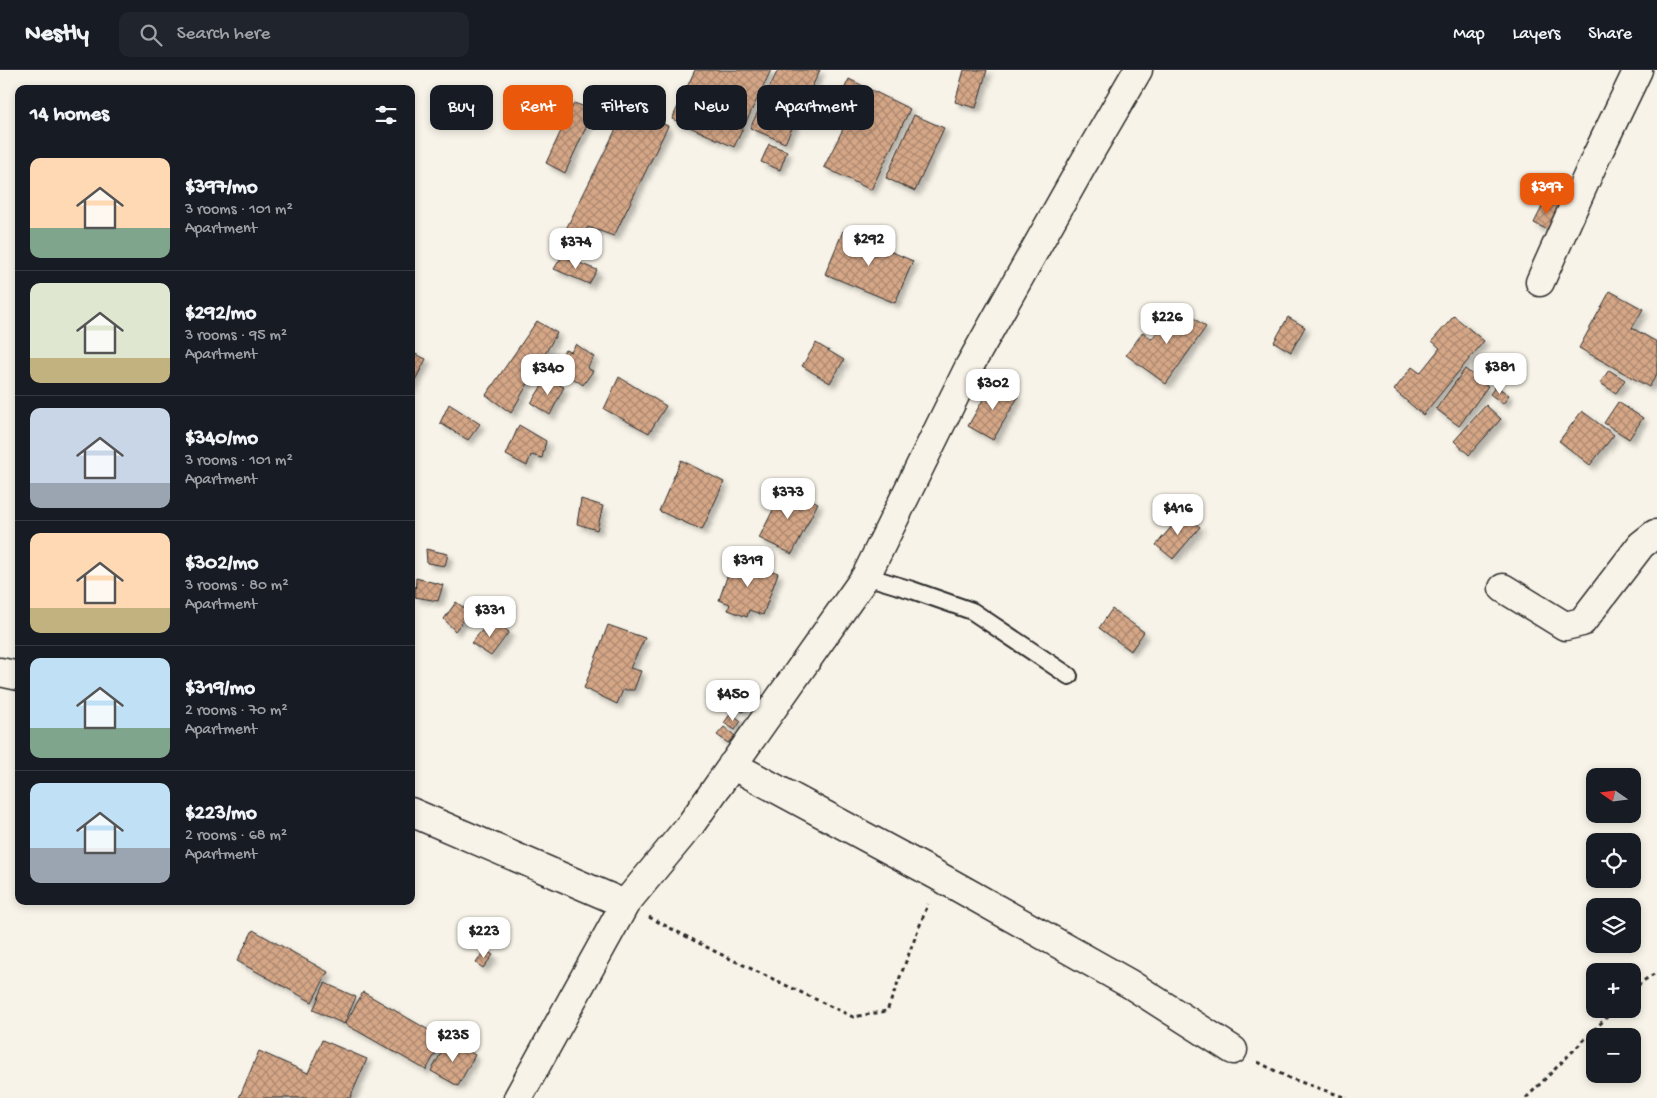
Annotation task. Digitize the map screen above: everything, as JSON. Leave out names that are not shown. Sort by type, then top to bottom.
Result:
[{"type":"street","points":[[518,1098],[625,904],[691,824],[866,576],[970,365],[1138,70]]},
{"type":"street","points":[[1540,282],[1597,155],[1638,70]]},
{"type":"street","points":[[1503,588],[1565,626],[1582,622],[1641,545],[1657,534]]},
{"type":"street","points":[[0,672],[15,675]]},
{"type":"street","points":[[732,765],[938,876],[1130,984],[1233,1050]]},
{"type":"street","points":[[415,814],[625,904]]},
{"type":"lane","points":[[866,576],[972,611],[1069,676]]},
{"type":"path","points":[[625,904],[718,953],[853,1017],[887,1011],[938,876]]},
{"type":"path","points":[[1641,983],[1657,972]]},
{"type":"path","points":[[1526,1098],[1606,1018]]},
{"type":"path","points":[[1233,1050],[1289,1078],[1347,1098]]},
{"type":"building","points":[[695,70],[771,70],[764,85],[757,85],[757,99],[747,120],[747,85],[688,85]]},
{"type":"building","points":[[778,70],[820,70],[813,85],[771,85]]},
{"type":"building","points":[[964,70],[987,70],[976,108],[955,102]]},
{"type":"building","points":[[849,79],[861,85],[846,85]]},
{"type":"building","points":[[874,91],[910,109],[871,190],[824,167],[842,130],[874,130]]},
{"type":"building","points":[[574,103],[583,106],[583,130],[585,130],[565,173],[546,163],[561,130],[573,130]]},
{"type":"building","points":[[676,110],[676,121],[672,119]]},
{"type":"building","points":[[757,114],[757,130],[791,130],[785,143],[750,128]]},
{"type":"building","points":[[914,115],[944,128],[915,191],[886,178]]},
{"type":"building","points":[[666,125],[668,126],[614,236],[588,227],[572,255],[556,249],[616,130],[666,130]]},
{"type":"building","points":[[696,130],[742,130],[734,147]]},
{"type":"building","points":[[769,144],[787,151],[780,170],[761,162]]},
{"type":"building","points":[[1546,199],[1560,206],[1548,230],[1534,223]]},
{"type":"building","points":[[843,231],[913,261],[895,303],[825,274]]},
{"type":"building","points":[[562,256],[597,270],[589,284],[554,269]]},
{"type":"building","points":[[1610,291],[1643,309],[1632,328],[1657,342],[1657,374],[1649,387],[1579,348]]},
{"type":"building","points":[[1176,305],[1206,327],[1166,384],[1126,355],[1143,332],[1152,339]]},
{"type":"building","points":[[1454,316],[1484,341],[1423,415],[1394,390],[1412,367],[1420,373],[1440,348],[1432,341]]},
{"type":"building","points":[[1288,317],[1305,327],[1291,352],[1274,342]]},
{"type":"building","points":[[537,321],[557,333],[511,413],[486,395]]},
{"type":"building","points":[[816,343],[844,360],[830,383],[802,366]]},
{"type":"building","points":[[576,344],[594,357],[587,368],[593,371],[583,385],[555,366],[565,350],[571,352]]},
{"type":"building","points":[[415,354],[426,359],[415,380]]},
{"type":"building","points":[[1465,369],[1488,386],[1459,426],[1436,409]]},
{"type":"building","points":[[1609,370],[1625,380],[1616,393],[1600,383]]},
{"type":"building","points":[[619,377],[666,406],[649,433],[604,409]]},
{"type":"building","points":[[546,379],[564,387],[550,415],[531,403]]},
{"type":"building","points":[[993,382],[1018,397],[993,440],[968,426]]},
{"type":"building","points":[[1496,386],[1509,395],[1503,404],[1490,394]]},
{"type":"building","points":[[1618,402],[1643,418],[1629,439],[1604,423]]},
{"type":"building","points":[[449,404],[480,424],[468,440],[440,423]]},
{"type":"building","points":[[1486,405],[1501,419],[1469,455],[1454,441]]},
{"type":"building","points":[[1582,411],[1614,435],[1590,465],[1559,441]]},
{"type":"building","points":[[519,425],[546,441],[542,458],[531,455],[527,466],[506,455]]},
{"type":"building","points":[[681,460],[724,482],[702,530],[659,511]]},
{"type":"building","points":[[785,486],[818,503],[792,554],[759,538]]},
{"type":"building","points":[[581,499],[603,506],[597,530],[577,524]]},
{"type":"building","points":[[1183,513],[1200,527],[1173,559],[1156,545]]},
{"type":"building","points":[[426,549],[448,554],[445,566],[427,563]]},
{"type":"building","points":[[734,557],[778,573],[763,615],[749,610],[747,617],[728,610],[730,604],[719,600]]},
{"type":"building","points":[[416,578],[443,585],[438,601],[415,597]]},
{"type":"building","points":[[456,602],[470,612],[455,631],[444,619]]},
{"type":"building","points":[[1112,609],[1144,632],[1131,651],[1099,628]]},
{"type":"building","points":[[492,619],[509,632],[491,656],[471,643]]},
{"type":"building","points":[[608,625],[645,638],[630,668],[641,671],[634,690],[623,690],[617,704],[584,688]]},
{"type":"building","points":[[737,696],[748,702],[743,712],[732,706]]},
{"type":"building","points":[[731,713],[741,721],[735,730],[724,723]]},
{"type":"building","points":[[724,727],[735,736],[728,743],[717,735]]},
{"type":"building","points":[[253,930],[328,972],[312,1002],[237,961]]},
{"type":"building","points":[[485,950],[493,955],[483,968],[476,963]]},
{"type":"building","points":[[325,983],[356,997],[344,1024],[313,1010]]},
{"type":"building","points":[[363,992],[444,1039],[426,1070],[345,1024]]},
{"type":"building","points":[[449,1039],[475,1055],[458,1086],[431,1071]]},
{"type":"building","points":[[322,1040],[367,1059],[350,1098],[239,1098],[259,1051],[308,1073]]}]
